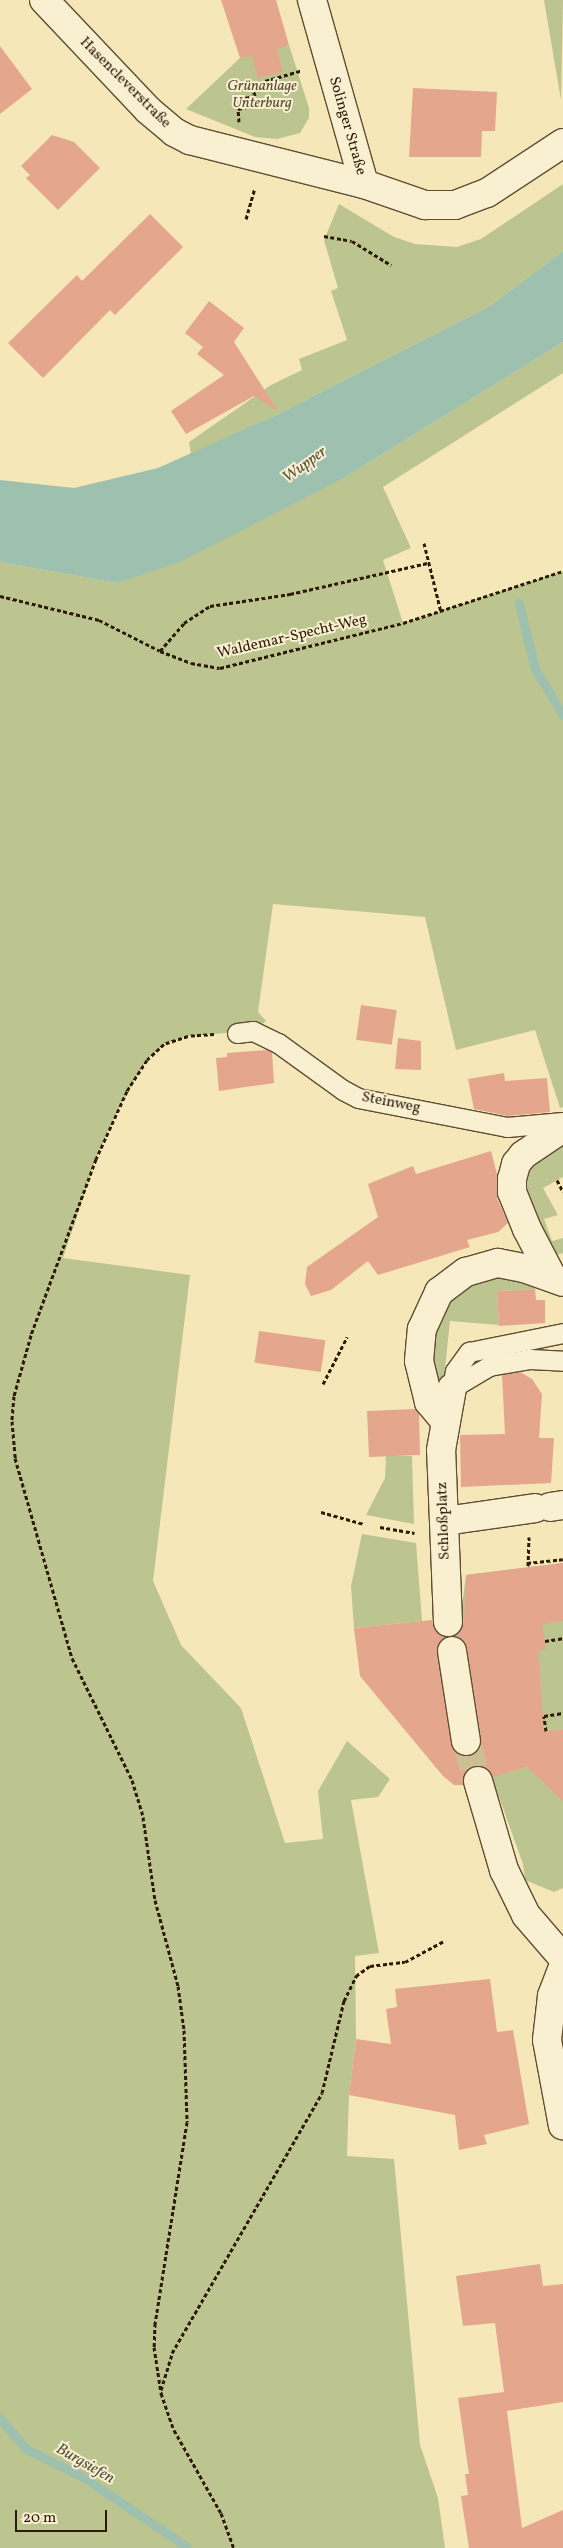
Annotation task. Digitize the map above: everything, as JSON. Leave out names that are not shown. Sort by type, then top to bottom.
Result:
[{"type":"street","name":"Hasencleverstraße","points":[[44,0],[148,110],[174,132],[190,140],[364,184]]},
{"type":"street","name":"Solinger Straße","points":[[312,0],[364,184],[425,206],[455,205],[493,189],[563,143]]},
{"type":"street","points":[[557,1279],[527,1230],[512,1192],[512,1179],[516,1164],[523,1155],[563,1128]]},
{"type":"street","points":[[445,1421],[429,1402],[419,1361],[426,1318],[439,1292],[450,1282],[480,1266],[511,1264],[557,1279]]},
{"type":"street","name":"Schloßplatz","points":[[448,1622],[441,1450],[452,1388]]},
{"type":"street","points":[[445,1521],[549,1507]]},
{"type":"street","points":[[452,1651],[466,1741]]},
{"type":"street","points":[[478,1781],[504,1870],[526,1915],[563,1958]]},
{"type":"street","points":[[563,1967],[552,1996],[547,2040],[563,2126]]},
{"type":"lane","name":"Steinweg","points":[[237,1033],[253,1031],[278,1043],[343,1090],[358,1098],[507,1127],[563,1122]]},
{"type":"lane","name":"Schloßplatz","points":[[452,1388],[455,1371],[469,1352],[563,1333]]},
{"type":"lane","points":[[452,1388],[489,1366],[530,1359],[563,1361]]},
{"type":"path","points":[[240,118],[238,109],[247,106],[245,98],[255,96],[254,89],[266,86],[265,81],[308,69]]},
{"type":"path","points":[[246,219],[253,187]]},
{"type":"path","points":[[324,236],[352,242],[391,265]]},
{"type":"path","points":[[424,543],[441,612]]},
{"type":"path","points":[[160,651],[184,624],[210,606],[290,594],[428,563]]},
{"type":"path","name":"Waldemar-Specht-Weg","points":[[0,596],[99,620],[160,651],[191,663],[220,668],[441,612],[563,571]]},
{"type":"path","points":[[234,2548],[221,2513],[174,2430],[161,2393],[154,2348],[155,2323],[187,2122],[184,2030],[178,1986],[155,1900],[146,1835],[135,1789],[113,1737],[72,1658],[15,1458],[12,1421],[14,1396],[31,1335],[63,1258],[96,1159],[136,1075],[164,1044],[188,1036],[237,1033]]},
{"type":"path","points":[[557,1180],[563,1192]]},
{"type":"path","points":[[323,1384],[347,1337]]},
{"type":"path","points":[[321,1512],[364,1524]]},
{"type":"path","points":[[380,1527],[417,1534]]},
{"type":"path","points":[[528,1566],[528,1563],[563,1559]]},
{"type":"path","points":[[545,1641],[563,1638]]},
{"type":"path","points":[[546,1731],[544,1716],[563,1713]]},
{"type":"path","points":[[161,2393],[176,2345],[322,2093],[344,2001],[356,1976],[370,1966],[405,1962],[444,1941]]},
{"type":"green space","points":[[544,0],[563,0],[561,100]]},
{"type":"green space","name":"Grünanlage Unterburg","points":[[289,45],[309,108],[309,118],[300,133],[277,139],[255,137],[186,109],[240,58]]},
{"type":"green space","points":[[563,184],[563,251],[490,306],[274,416],[191,454],[189,442],[271,385],[302,370],[299,359],[347,340],[331,291],[338,288],[324,240],[339,204],[394,237],[415,244],[457,247],[481,239]]},
{"type":"green space","points":[[563,342],[563,373],[383,487],[411,548],[383,560],[403,623],[563,571],[563,1107],[560,1108],[535,1030],[456,1050],[425,917],[273,904],[258,1012],[266,1021],[253,1031],[188,1036],[164,1044],[147,1060],[119,1108],[96,1159],[63,1258],[190,1275],[153,1581],[181,1645],[241,1708],[285,1843],[323,1839],[318,1791],[347,1741],[390,1779],[378,1797],[351,1800],[379,1953],[355,1956],[356,2039],[349,2095],[347,2156],[394,2159],[420,2445],[438,2498],[445,2548],[0,2548],[0,562],[117,583],[344,478]]},
{"type":"green space","points":[[563,1142],[563,1177],[543,1188],[558,1215],[544,1219],[552,1241],[563,1238],[563,1253],[550,1257],[524,1193],[532,1163]]},
{"type":"green space","points":[[491,1275],[535,1283],[535,1289],[497,1291],[499,1325],[450,1321],[443,1387],[435,1385],[435,1336],[443,1313],[454,1293]]},
{"type":"green space","points":[[386,1456],[412,1456],[414,1524],[366,1515],[385,1478]]},
{"type":"green space","points":[[362,1534],[416,1543],[422,1621],[354,1628],[351,1586]]},
{"type":"green space","points":[[563,1563],[563,1729],[530,1733],[483,1632],[458,1635],[466,1575]]},
{"type":"green space","points":[[527,1767],[563,1789],[563,1888],[554,1892],[525,1880],[523,1864],[499,1797],[495,1797],[491,1777]]},
{"type":"water","name":"Wupper","points":[[563,251],[563,342],[344,478],[180,562],[117,583],[0,562],[0,480],[74,488],[158,468],[274,416],[490,306]]},
{"type":"building","points":[[221,0],[276,0],[289,45],[277,49],[283,72],[258,78],[252,56],[240,58]]},
{"type":"building","points":[[0,46],[32,89],[0,114]]},
{"type":"building","points":[[413,88],[497,92],[495,131],[482,131],[481,157],[409,157]]},
{"type":"building","points":[[52,135],[74,142],[100,168],[58,210],[26,178],[30,175],[21,166]]},
{"type":"building","points":[[150,214],[183,247],[115,315],[110,310],[43,378],[8,343],[77,275],[82,281]]},
{"type":"building","points":[[209,301],[244,328],[234,342],[278,411],[254,396],[186,434],[171,411],[224,375],[197,354],[203,347],[185,333]]},
{"type":"building","points":[[361,1005],[397,1010],[392,1045],[356,1040]]},
{"type":"building","points":[[398,1038],[421,1041],[421,1070],[395,1069]]},
{"type":"building","points":[[267,1050],[272,1052],[274,1083],[219,1091],[216,1058],[227,1057],[227,1053]]},
{"type":"building","points":[[504,1073],[505,1081],[547,1078],[550,1112],[508,1116],[474,1109],[468,1079]]},
{"type":"building","points":[[491,1151],[497,1174],[497,1198],[508,1223],[498,1232],[467,1240],[470,1247],[378,1275],[368,1261],[331,1290],[311,1296],[305,1284],[307,1267],[378,1217],[368,1184],[413,1166],[416,1174]]},
{"type":"building","points":[[535,1289],[536,1300],[545,1300],[545,1323],[499,1326],[497,1291]]},
{"type":"building","points":[[259,1331],[325,1340],[321,1372],[255,1363]]},
{"type":"building","points":[[520,1372],[532,1379],[542,1394],[539,1438],[554,1438],[551,1483],[461,1487],[460,1435],[505,1434],[502,1375]]},
{"type":"building","points":[[415,1409],[419,1414],[420,1455],[369,1457],[367,1411]]},
{"type":"building","points":[[563,1563],[563,1621],[542,1624],[546,1649],[538,1651],[544,1731],[563,1729],[563,1801],[527,1767],[493,1777],[488,1769],[474,1766],[466,1771],[463,1785],[454,1785],[443,1776],[360,1676],[354,1628],[432,1620],[435,1631],[446,1637],[438,1645],[437,1653],[451,1743],[460,1755],[469,1756],[480,1747],[481,1739],[467,1649],[464,1641],[454,1636],[462,1630],[464,1622],[466,1575]]},
{"type":"building","points":[[490,1979],[497,2032],[513,2030],[529,2124],[484,2135],[487,2144],[459,2150],[455,2115],[349,2095],[356,2039],[391,2044],[386,2009],[397,2007],[395,1989]]},
{"type":"building","points":[[540,2264],[543,2286],[563,2284],[563,2402],[507,2411],[522,2528],[563,2510],[563,2548],[469,2548],[461,2496],[468,2495],[465,2474],[469,2474],[458,2398],[504,2392],[495,2323],[463,2326],[456,2276]]},
{"type":"waterway","points":[[519,603],[535,669],[563,715]]},
{"type":"waterway","name":"Burgsiefen","points":[[0,2418],[26,2449],[83,2477],[187,2547]]},
{"type":"tunnel","points":[[466,1741],[478,1781]]}]
